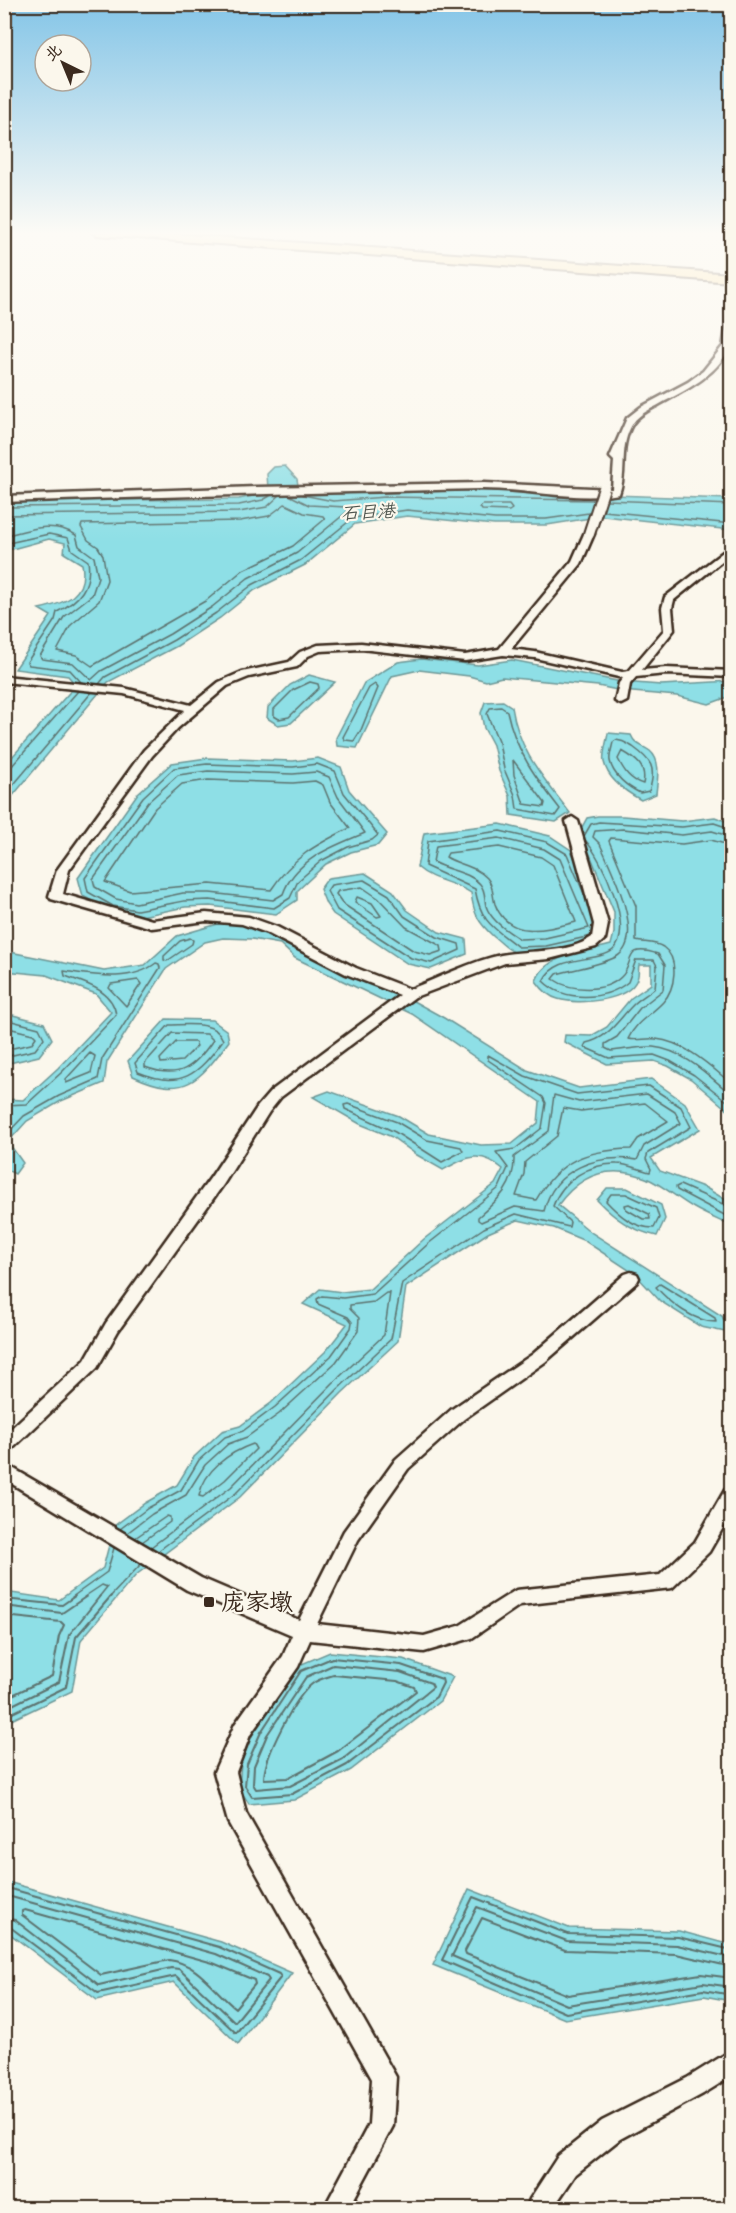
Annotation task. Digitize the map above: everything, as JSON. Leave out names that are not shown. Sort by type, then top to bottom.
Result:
[{"type":"street","points":[[503,652],[577,562],[630,420],[644,409],[691,384],[706,373],[728,346],[729,335]]},
{"type":"street","points":[[4,499],[256,490],[484,486],[616,492],[618,448]]},
{"type":"street","points":[[621,701],[625,683],[669,630],[667,608],[669,599],[732,548]]},
{"type":"street","points":[[410,994],[351,971],[272,930],[244,920],[206,917],[152,924],[56,896],[63,870],[148,753],[193,709],[223,684],[246,674],[293,665],[304,654],[318,648],[361,646],[465,658],[503,652],[535,655],[622,675],[666,671],[732,674]]},
{"type":"street","points":[[4,679],[124,691],[193,709]]},
{"type":"street","points":[[4,1446],[91,1364],[112,1327],[218,1181],[263,1109],[276,1094],[410,994],[503,959],[565,951],[591,944],[598,939],[601,924],[572,821]]},
{"type":"street","points":[[336,2208],[381,2126],[384,2077],[236,1815],[225,1772],[242,1730],[291,1661],[351,1536],[402,1464],[458,1414],[539,1358],[631,1278]]},
{"type":"street","points":[[4,1470],[194,1584],[304,1631],[424,1644],[465,1632],[516,1598],[665,1582],[702,1547],[732,1495]]},
{"type":"street","points":[[539,2208],[567,2165],[612,2130],[695,2086],[732,2062]]},
{"type":"water","name":"石目港","points":[[285,466],[297,479],[298,485],[312,492],[341,494],[381,490],[492,491],[731,499],[731,530],[603,516],[547,525],[494,525],[407,516],[355,524],[305,565],[255,590],[220,618],[177,646],[108,682],[5,805],[4,766],[76,685],[68,676],[15,669],[51,616],[39,609],[66,601],[78,591],[83,575],[82,564],[64,553],[65,543],[49,539],[5,551],[5,501],[239,499],[262,494],[268,489],[267,474],[274,467]]},
{"type":"water","points":[[421,659],[478,665],[512,660],[622,682],[661,685],[731,681],[731,697],[709,704],[677,696],[622,691],[598,686],[502,677],[486,681],[469,676],[419,670],[392,676],[357,748],[337,746],[336,738],[364,683],[398,662]]},
{"type":"water","points":[[309,675],[335,682],[291,723],[278,725],[267,718],[268,707],[290,685]]},
{"type":"water","points":[[503,701],[512,707],[520,738],[534,764],[570,813],[556,822],[511,815],[510,796],[499,771],[493,745],[484,728],[481,713],[485,702]]},
{"type":"water","points":[[608,733],[631,735],[637,743],[654,755],[658,771],[656,794],[641,800],[624,789],[609,774],[604,759]]},
{"type":"water","points":[[207,758],[293,761],[318,758],[341,767],[349,790],[387,834],[378,845],[351,852],[326,864],[297,891],[297,900],[276,914],[210,906],[185,907],[137,917],[111,912],[83,896],[78,878],[138,793],[172,763]]},
{"type":"water","points":[[598,816],[682,821],[715,817],[731,823],[731,1113],[691,1079],[668,1066],[654,1061],[607,1064],[564,1042],[565,1035],[591,1036],[607,1027],[631,998],[651,984],[651,965],[639,965],[638,978],[624,993],[602,1000],[578,1002],[558,999],[548,994],[536,981],[548,965],[557,960],[578,952],[611,945],[614,933],[614,912],[588,850],[575,840],[587,818]]},
{"type":"water","points":[[500,824],[550,836],[571,850],[605,929],[600,940],[535,954],[514,952],[494,937],[480,922],[475,913],[471,893],[430,876],[417,867],[424,833]]},
{"type":"water","points":[[365,873],[393,891],[407,910],[439,932],[466,939],[467,954],[431,969],[408,964],[333,914],[320,889],[328,878]]},
{"type":"water","points":[[228,921],[282,936],[346,964],[444,1018],[527,1070],[579,1088],[651,1079],[685,1103],[700,1129],[651,1158],[660,1171],[706,1188],[731,1203],[731,1226],[694,1208],[646,1178],[620,1172],[597,1174],[586,1179],[576,1185],[558,1205],[592,1233],[722,1316],[730,1333],[701,1327],[660,1301],[635,1274],[585,1241],[554,1228],[518,1220],[488,1233],[406,1287],[398,1341],[342,1393],[240,1497],[136,1575],[81,1640],[72,1691],[5,1723],[5,1592],[59,1600],[103,1568],[114,1526],[145,1503],[177,1485],[194,1457],[222,1431],[240,1426],[271,1403],[326,1351],[347,1324],[303,1304],[320,1289],[342,1292],[370,1289],[424,1239],[495,1184],[503,1169],[487,1159],[473,1157],[443,1170],[392,1137],[360,1124],[313,1097],[329,1091],[399,1116],[429,1134],[481,1145],[512,1144],[538,1123],[540,1102],[412,1014],[295,958],[280,944],[252,939],[223,938],[205,942],[166,969],[107,1062],[104,1083],[61,1101],[27,1121],[8,1142],[23,1163],[15,1174],[5,1169],[4,1099],[23,1100],[58,1068],[111,1012],[96,994],[46,975],[5,971],[5,951],[104,971],[145,965],[177,936]]},
{"type":"water","points":[[5,1013],[44,1023],[52,1039],[39,1056],[5,1064]]},
{"type":"water","points":[[166,1019],[212,1020],[227,1031],[229,1041],[199,1076],[178,1086],[151,1083],[133,1076],[128,1061]]},
{"type":"water","points":[[607,1188],[627,1188],[661,1205],[665,1219],[657,1236],[631,1227],[604,1207],[597,1200]]},
{"type":"water","points":[[330,1652],[403,1659],[453,1677],[440,1701],[351,1770],[294,1800],[249,1804],[239,1788],[241,1762],[255,1729],[297,1666]]},
{"type":"water","points":[[4,1881],[221,1942],[292,1973],[238,2044],[174,1982],[97,2000],[5,1930]]},
{"type":"water","points":[[469,1889],[569,1928],[679,1931],[731,1945],[731,2001],[704,1996],[565,2019],[433,1965]]},
{"type":"place","name":"庞家墩","points":[[209,1602]]}]
